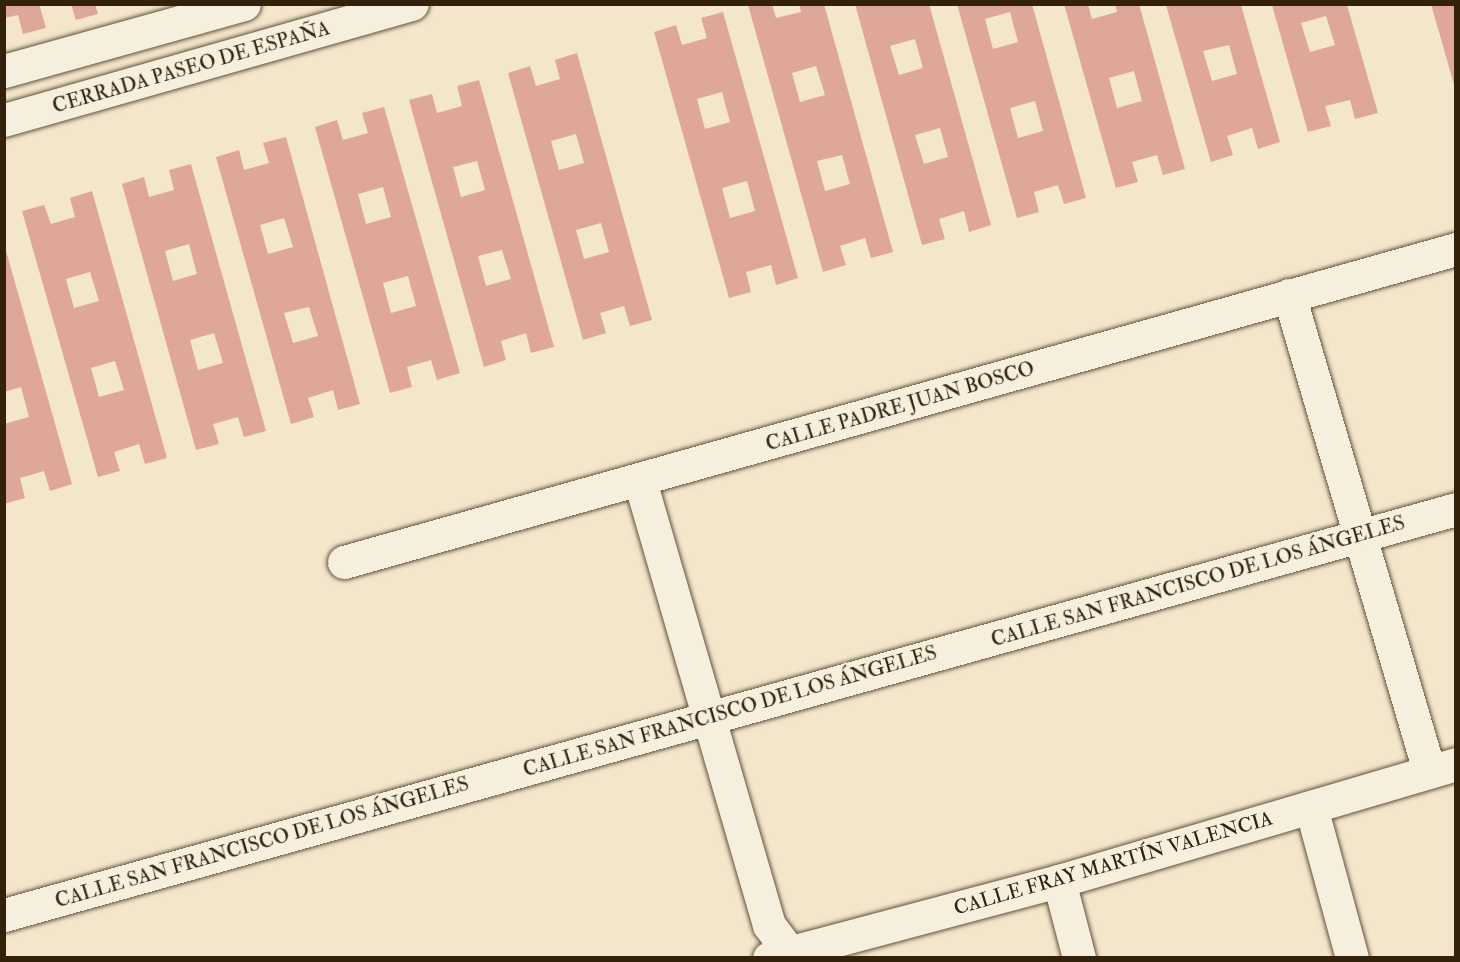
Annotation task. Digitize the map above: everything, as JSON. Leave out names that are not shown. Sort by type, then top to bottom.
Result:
[{"type":"street","points":[[4,71],[244,4]]},
{"type":"street","name":"CERRADA PASEO DE ESPAÑA","points":[[4,120],[412,4]]},
{"type":"street","name":"CALLE PADRE JUAN BOSCO","points":[[344,562],[640,481],[1455,249]]},
{"type":"street","points":[[1289,295],[1358,537],[1442,768]]},
{"type":"street","points":[[640,481],[707,717],[770,925],[785,955]]},
{"type":"street","name":"CALLE SAN FRANCISCO DE LOS ÁNGELES","points":[[4,915],[1455,509]]},
{"type":"street","name":"CALLE FRAY MARTÍN VALENCIA","points":[[785,955],[1059,881],[1442,768]]},
{"type":"street","points":[[1311,807],[1352,957]]},
{"type":"street","points":[[1059,881],[1079,957]]},
{"type":"building","points":[[4,4],[39,4],[46,28],[23,34],[18,15],[4,18]]},
{"type":"building","points":[[71,4],[95,4],[98,14],[76,20]]},
{"type":"building","points":[[772,4],[776,18],[801,12],[799,4],[824,4],[893,252],[871,258],[865,238],[840,246],[846,265],[823,272],[748,5]],"holes":[[[816,66],[825,95],[800,102],[792,73]],[[842,155],[850,184],[825,191],[817,161]]]},
{"type":"building","points":[[855,4],[929,4],[991,225],[969,232],[964,211],[939,219],[945,239],[922,245]],"holes":[[[915,39],[923,68],[899,75],[890,46]],[[940,128],[948,157],[924,164],[915,135]]]},
{"type":"building","points":[[957,4],[1032,4],[1086,198],[1064,204],[1058,185],[1034,192],[1039,212],[1017,218]],"holes":[[[1010,12],[1018,42],[993,49],[985,19]],[[1035,101],[1043,131],[1018,138],[1010,108]]]},
{"type":"building","points":[[1064,4],[1088,4],[1092,19],[1117,12],[1115,4],[1139,4],[1185,169],[1163,175],[1157,155],[1132,162],[1138,182],[1116,188]],"holes":[[[1134,71],[1142,101],[1117,108],[1109,78]]]},
{"type":"building","points":[[1431,4],[1456,4],[1456,88],[1455,88]]},
{"type":"building","points":[[1166,5],[1241,5],[1280,142],[1258,149],[1252,128],[1227,136],[1233,155],[1211,162]],"holes":[[[1229,45],[1237,74],[1212,81],[1203,51]]]},
{"type":"building","points":[[1272,5],[1347,5],[1378,113],[1355,119],[1350,100],[1325,106],[1331,126],[1308,132]],"holes":[[[1326,16],[1335,45],[1310,52],[1301,23]]]},
{"type":"building","points":[[723,12],[798,278],[776,285],[771,265],[746,272],[751,292],[729,298],[654,32],[676,25],[682,45],[707,38],[701,18]],"holes":[[[722,92],[730,122],[705,129],[697,99]],[[747,181],[755,211],[730,218],[722,188]]]},
{"type":"building","points":[[577,53],[652,320],[630,326],[624,306],[600,313],[606,333],[583,340],[508,73],[530,66],[536,86],[560,79],[555,60]],"holes":[[[576,134],[584,163],[559,170],[551,141]],[[601,223],[609,252],[584,259],[576,230]]]},
{"type":"building","points":[[479,80],[554,347],[531,353],[526,333],[501,341],[506,360],[484,367],[409,100],[432,94],[437,113],[462,106],[457,86]],"holes":[[[477,161],[485,190],[461,197],[453,167]],[[502,250],[511,279],[486,286],[478,256]]]},
{"type":"building","points":[[384,107],[460,373],[437,380],[431,360],[407,367],[412,387],[390,393],[315,127],[337,120],[343,140],[368,133],[362,113]],"holes":[[[383,187],[391,217],[366,224],[358,194]],[[408,276],[416,306],[391,313],[383,283]]]},
{"type":"building","points":[[286,137],[360,404],[338,410],[333,390],[308,398],[314,417],[291,424],[216,157],[239,150],[244,170],[269,163],[263,143]],"holes":[[[284,218],[293,247],[268,254],[260,225]],[[309,307],[318,336],[293,343],[284,313]]]},
{"type":"building","points":[[191,164],[266,431],[244,437],[238,417],[213,424],[219,444],[196,450],[122,184],[144,177],[149,197],[174,190],[169,170]],"holes":[[[189,244],[197,274],[173,281],[165,251]],[[214,333],[223,363],[198,370],[190,340]]]},
{"type":"building","points":[[92,191],[167,458],[145,464],[139,444],[114,452],[120,471],[98,477],[22,211],[44,205],[51,224],[75,217],[70,198]],"holes":[[[90,272],[99,301],[74,308],[66,279]],[[115,361],[124,390],[99,397],[91,368]]]},
{"type":"building","points":[[5,247],[72,484],[50,491],[44,471],[20,478],[25,498],[4,504],[4,424],[29,417],[21,387],[4,392]]}]
